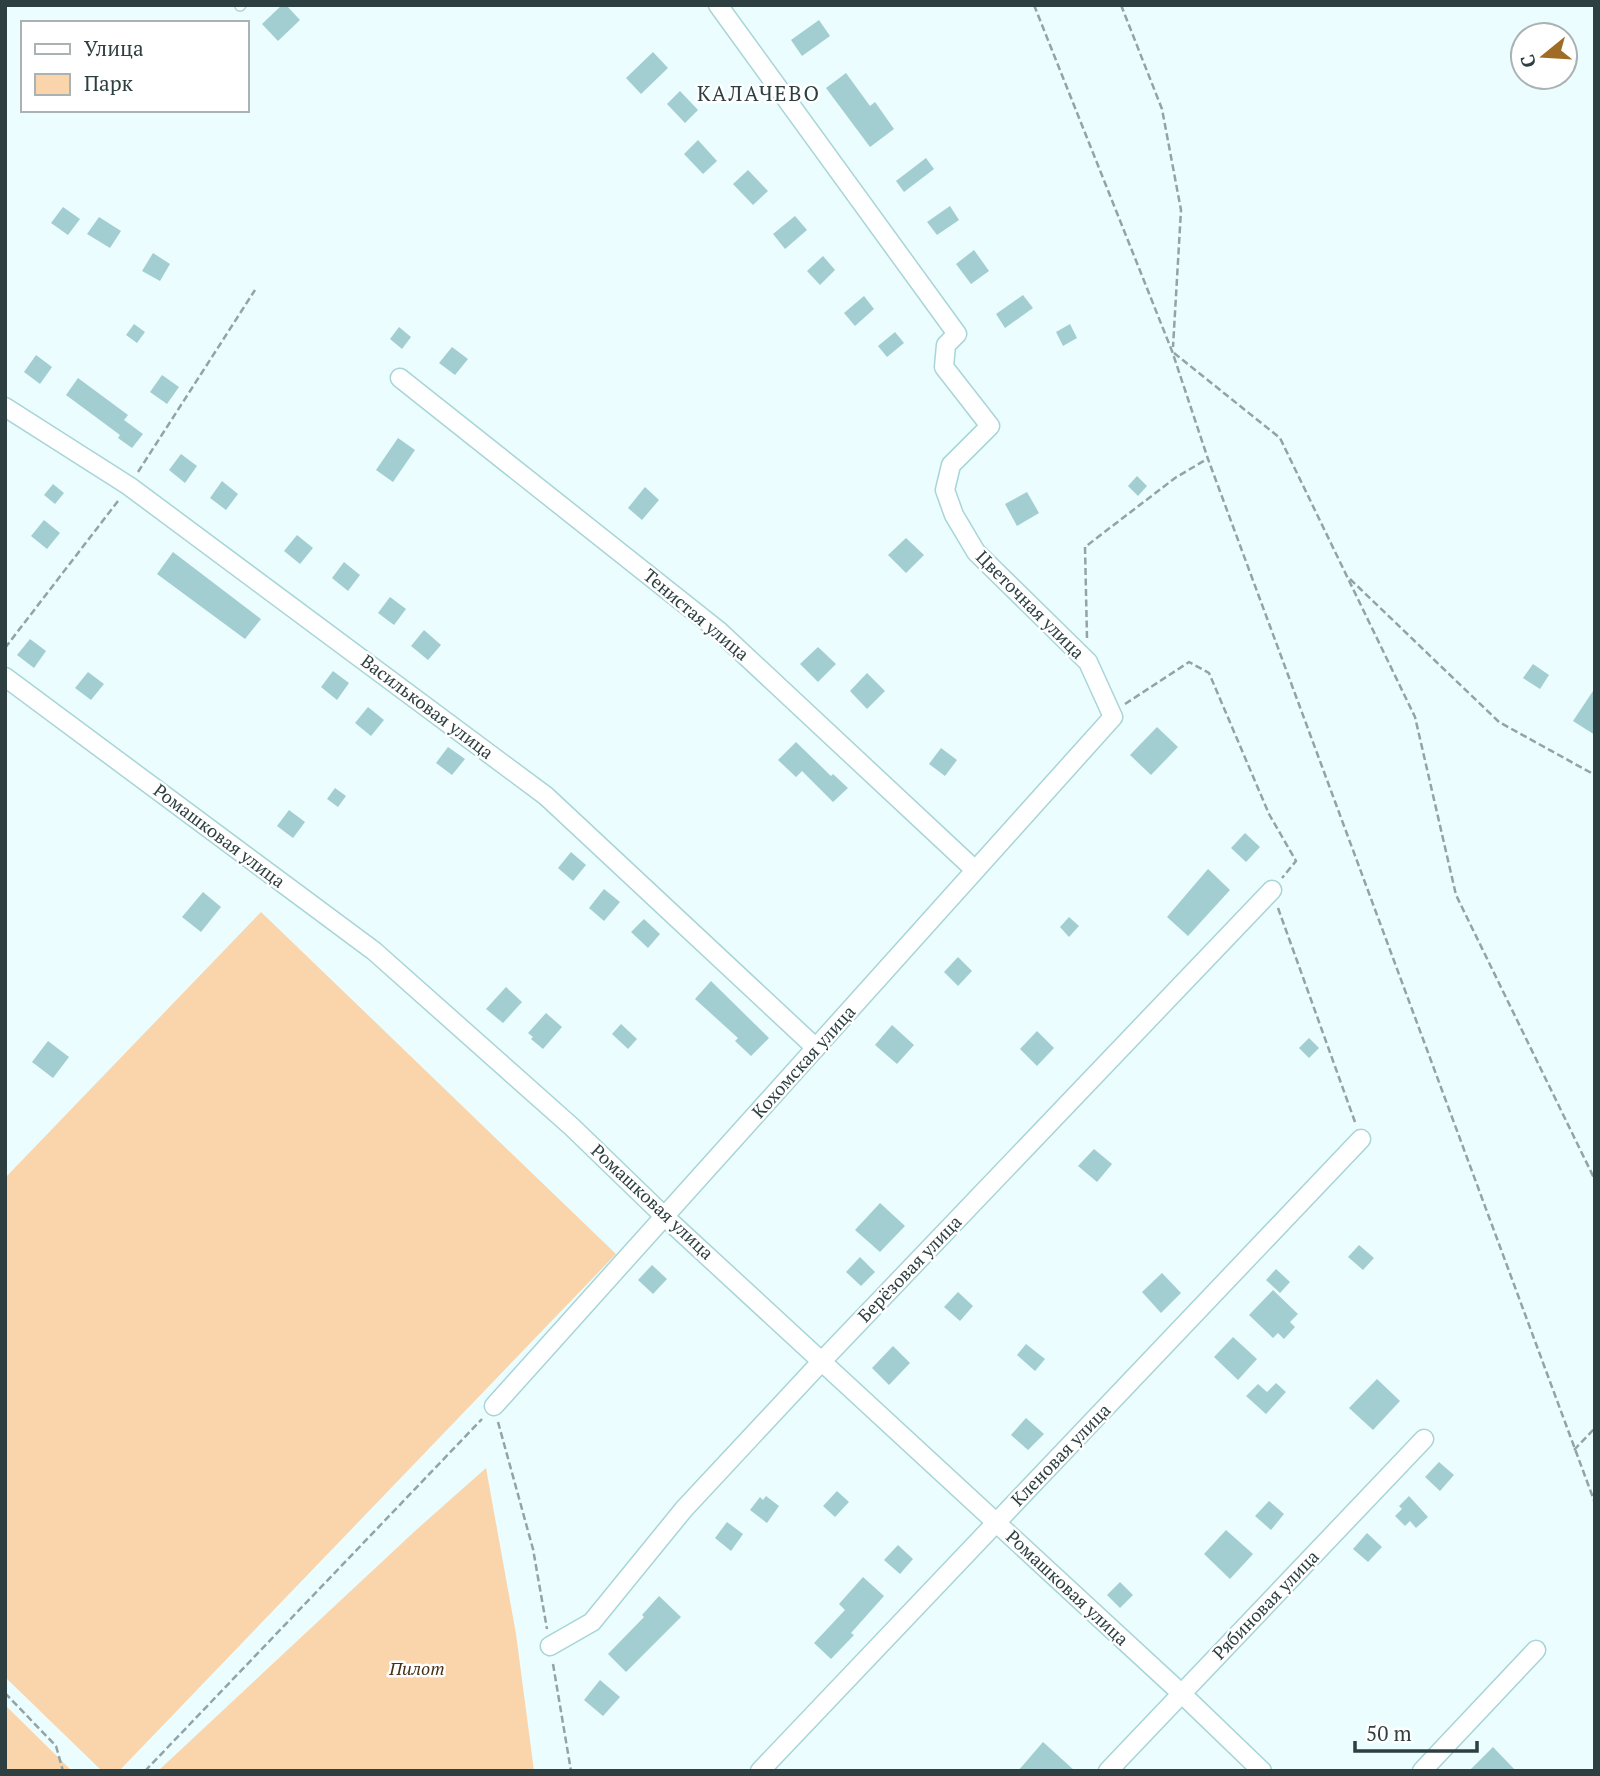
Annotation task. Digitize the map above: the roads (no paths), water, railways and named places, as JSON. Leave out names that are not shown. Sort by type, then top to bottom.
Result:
[{"type":"street","name":"Цветочная улица","points":[[718,5],[957,334],[946,345],[944,367],[990,426],[951,466],[945,490],[954,515],[976,552],[1088,662],[1113,716]]},
{"type":"street","name":"Тенистая улица","points":[[400,378],[719,631],[975,870]]},
{"type":"street","name":"Васильковая улица","points":[[5,407],[130,485],[547,796],[816,1048]]},
{"type":"street","name":"Ромашковая улица","points":[[5,677],[374,951],[572,1127],[665,1217],[1262,1771]]},
{"type":"street","name":"Кохомская улица","points":[[494,1406],[1113,716]]},
{"type":"street","name":"Берёзовая улица","points":[[550,1646],[592,1622],[684,1509],[1272,890]]},
{"type":"street","name":"Кленовая улица","points":[[760,1771],[1361,1139]]},
{"type":"street","name":"Рябиновая улица","points":[[1108,1771],[1424,1439]]},
{"type":"street","points":[[1423,1771],[1536,1650]]},
{"type":"district","name":"КАЛАЧЕВО","points":[[759,94]]},
{"type":"park label","name":"Пилот","points":[[417,1669]]}]
